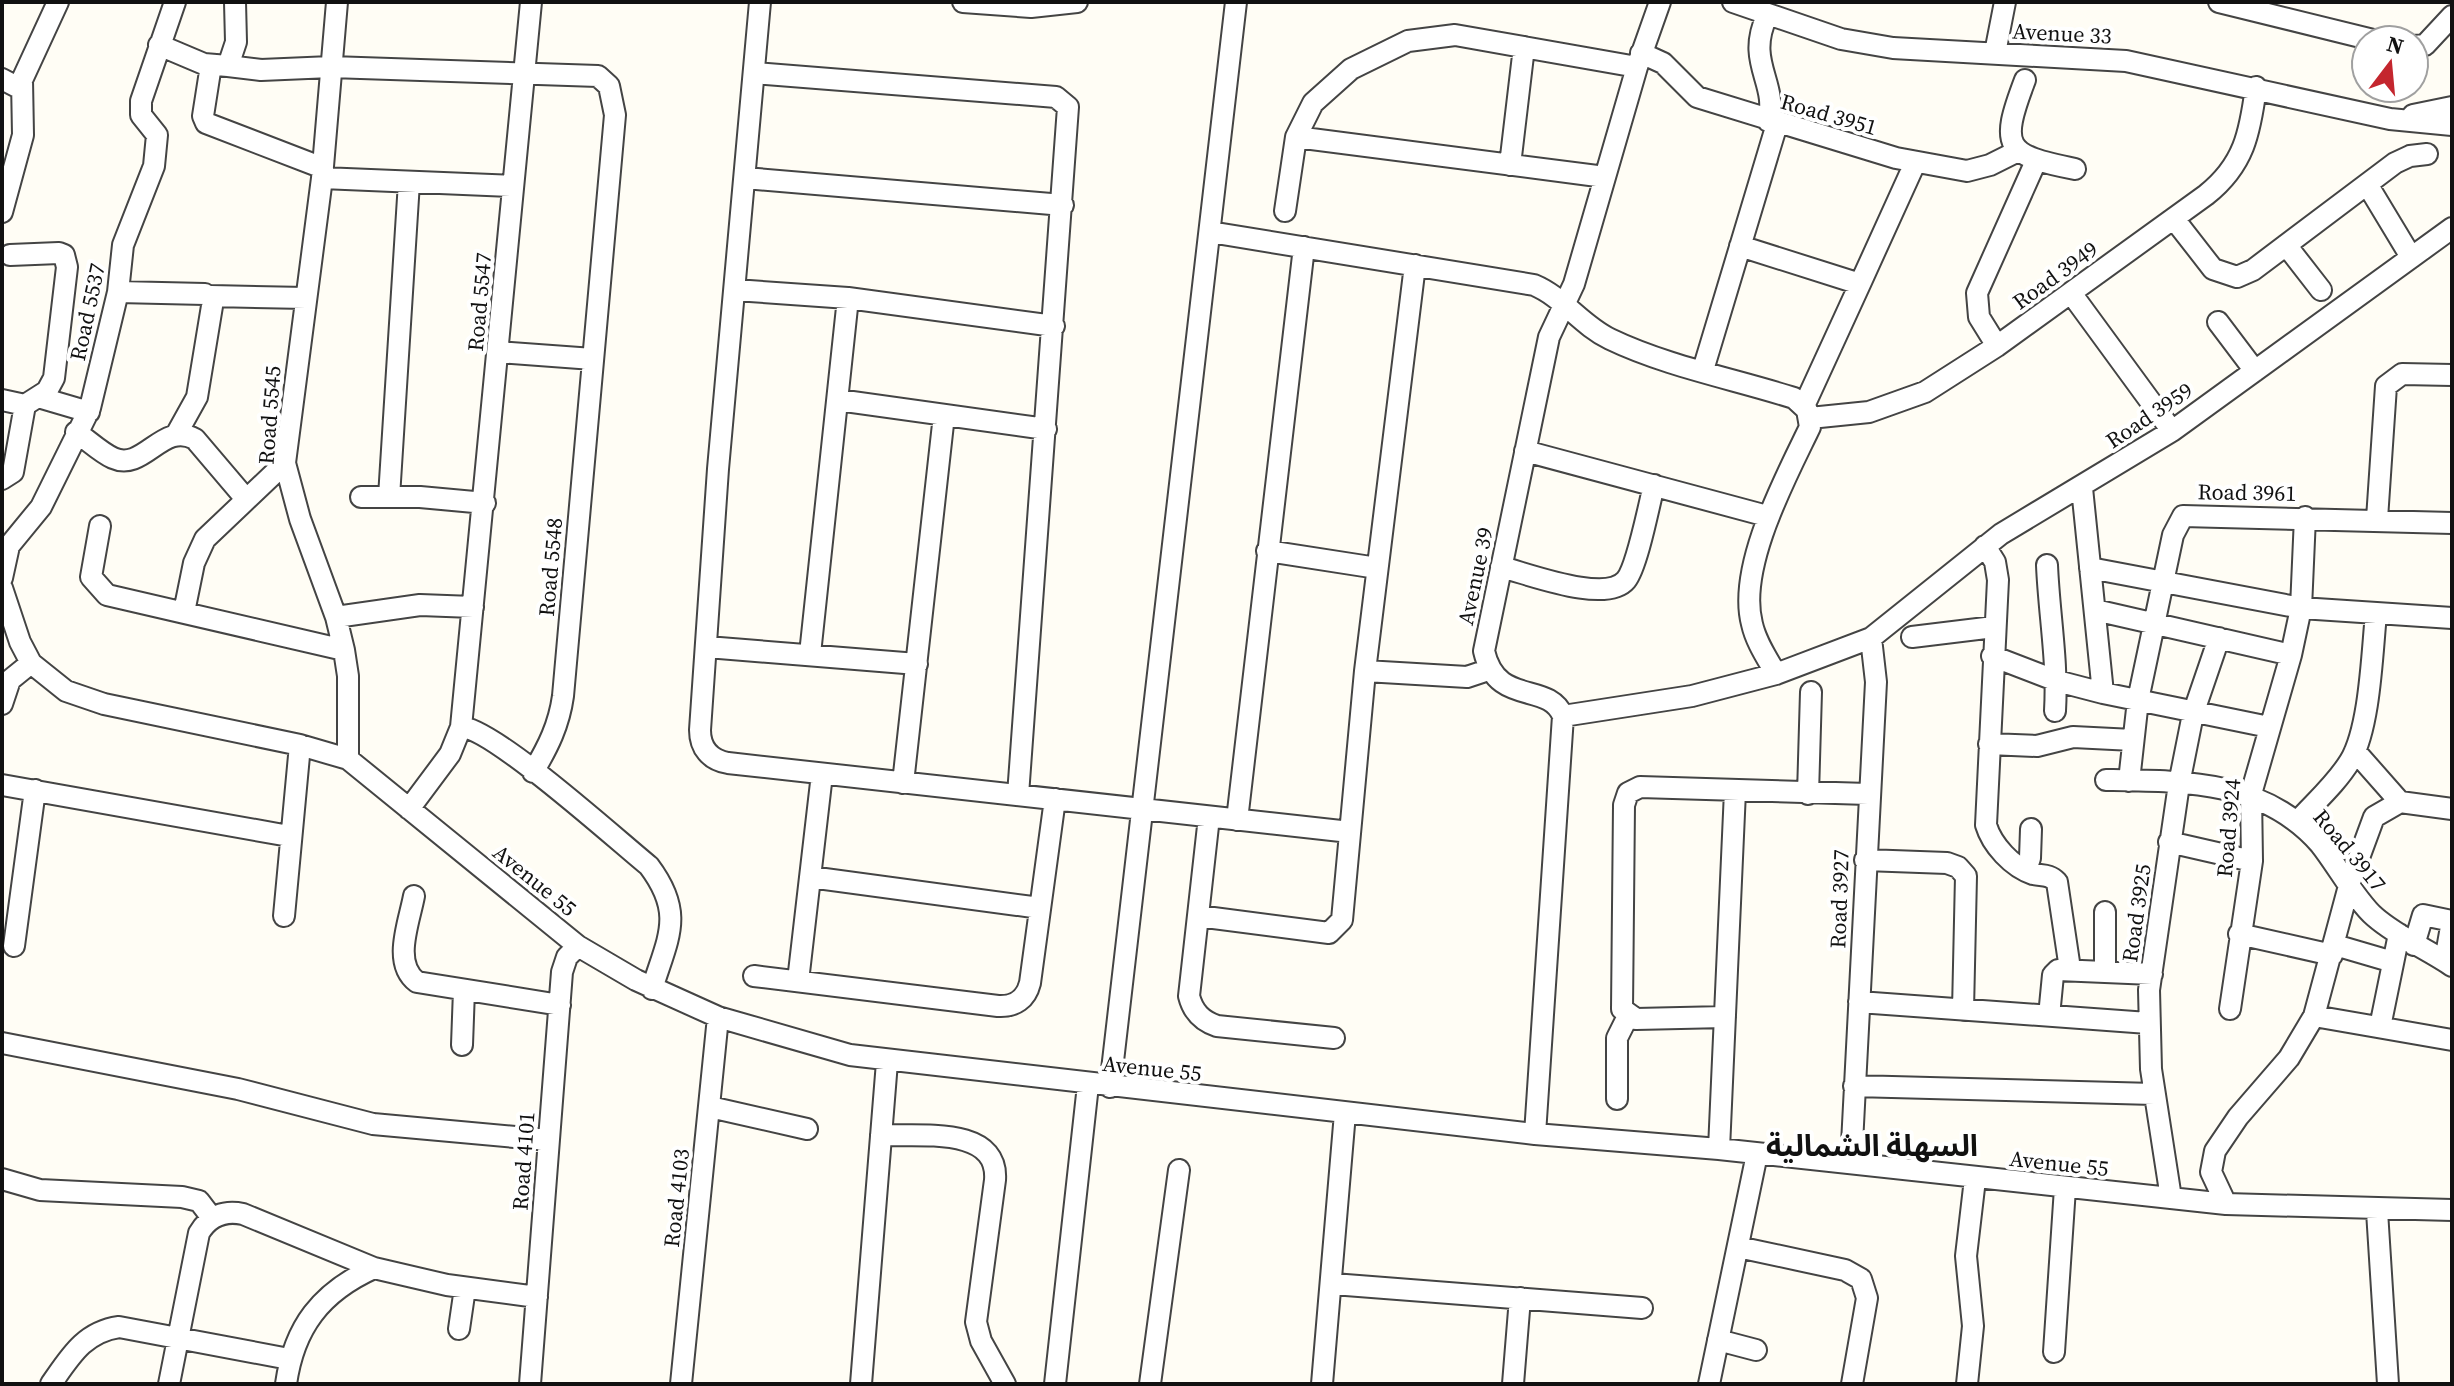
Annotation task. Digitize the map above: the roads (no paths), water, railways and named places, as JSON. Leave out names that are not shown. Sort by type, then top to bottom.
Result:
[{"type":"street","points":[[2,212],[7,181],[23,135],[11,84],[58,2]]},
{"type":"street","name":"Road 5537","points":[[2,578],[9,546],[41,507],[76,432],[89,412],[118,292],[124,239],[154,166],[157,135],[140,111],[175,2]]},
{"type":"street","points":[[235,2],[236,42],[219,66],[203,116],[206,123],[323,173],[409,182],[513,186]]},
{"type":"street","name":"Road 5545","points":[[337,2],[323,173],[285,463],[300,519],[336,617],[344,650],[348,676],[348,759]]},
{"type":"street","name":"Road 5547","points":[[404,804],[421,779],[432,774],[455,745],[461,727],[531,2]]},
{"type":"street","points":[[760,2],[718,469],[700,730],[708,754],[728,763],[1350,832]]},
{"type":"street","points":[[963,2],[1031,7],[1077,2]]},
{"type":"street","points":[[1110,1087],[1236,2]]},
{"type":"street","name":"Avenue 39","points":[[1488,670],[1484,651],[1549,337],[1578,273],[1639,60],[1660,2]]},
{"type":"street","name":"Avenue 33","points":[[1733,2],[1841,39],[1893,48],[2126,61],[2256,87],[2390,119],[2452,125]]},
{"type":"street","points":[[1995,53],[2005,2]]},
{"type":"street","points":[[2219,2],[2271,8],[2350,33]]},
{"type":"street","points":[[1703,370],[1740,246],[1772,122],[1770,99],[1757,51],[1767,16]]},
{"type":"street","points":[[2430,40],[2452,16]]},
{"type":"street","points":[[1285,211],[1296,137],[1313,103],[1340,76],[1408,41],[1455,35],[1524,47],[1639,60]]},
{"type":"street","points":[[159,45],[219,66],[261,70],[331,67],[525,72]]},
{"type":"street","points":[[1510,165],[1524,47]]},
{"type":"street","name":"Road 3951","points":[[1639,60],[1663,63],[1680,84],[1697,97],[1915,163],[1967,171],[2027,156]]},
{"type":"street","name":"Road 5548","points":[[525,72],[598,76],[609,86],[615,115],[563,696],[550,744],[533,772]]},
{"type":"street","points":[[754,73],[1056,97],[1065,103],[1070,112],[1018,795]]},
{"type":"street","points":[[2025,80],[2010,123],[2012,143],[2027,156],[2075,169]]},
{"type":"street","name":"Road 3949","points":[[1210,232],[1522,282],[1545,290],[1606,337],[1803,408],[1869,412],[1907,400],[1997,346],[2217,186],[2243,154],[2251,128],[2256,87]]},
{"type":"street","name":"Avenue 33","points":[[2390,119],[2452,107]]},
{"type":"street","points":[[1296,137],[1605,177]]},
{"type":"street","points":[[2174,219],[2213,269],[2228,277],[2245,275],[2402,159],[2427,154]]},
{"type":"street","points":[[1997,346],[1979,317],[1977,293],[2027,156]]},
{"type":"street","points":[[1776,674],[1756,639],[1749,606],[1767,516],[1810,427],[1803,408],[1915,163]]},
{"type":"street","points":[[745,178],[1063,205]]},
{"type":"street","points":[[389,497],[409,182]]},
{"type":"street","points":[[2367,184],[2411,257]]},
{"type":"street","name":"Road 3959","points":[[1563,716],[1660,703],[1776,674],[1871,638],[1985,546],[2027,517],[2082,488],[2172,431],[2452,228]]},
{"type":"street","points":[[2286,245],[2321,290]]},
{"type":"street","points":[[1740,246],[1860,284]]},
{"type":"street","points":[[1237,820],[1304,247]]},
{"type":"street","points":[[2,479],[13,472],[31,401],[47,391],[54,378],[67,261],[64,255],[53,252],[10,255]]},
{"type":"street","points":[[1198,916],[1333,932],[1342,920],[1365,671],[1415,265]]},
{"type":"street","points":[[735,290],[848,298],[1054,326]]},
{"type":"street","points":[[118,292],[306,298]]},
{"type":"street","points":[[2071,293],[2172,431]]},
{"type":"street","points":[[76,432],[114,458],[124,461],[177,433],[197,397],[211,296]]},
{"type":"street","points":[[810,654],[848,298]]},
{"type":"street","points":[[2218,322],[2255,371]]},
{"type":"street","points":[[498,352],[593,359]]},
{"type":"street","points":[[2377,519],[2386,386],[2402,374],[2452,375]]},
{"type":"street","points":[[2,400],[31,401],[89,412]]},
{"type":"street","points":[[838,400],[1046,429]]},
{"type":"street","points":[[903,783],[944,415]]},
{"type":"street","points":[[177,433],[195,439],[246,499]]},
{"type":"street","points":[[1525,451],[1767,516]]},
{"type":"street","points":[[184,612],[198,551],[205,539],[285,463]]},
{"type":"street","points":[[1501,567],[1598,591],[1618,587],[1631,572],[1654,485]]},
{"type":"street","points":[[2082,488],[2103,693]]},
{"type":"street","points":[[361,497],[485,503]]},
{"type":"street","name":"Road 3961","points":[[2129,781],[2138,700],[2162,582],[2177,521],[2183,516],[2452,523]]},
{"type":"street","name":"Road 3924","points":[[2230,1009],[2252,861],[2251,794],[2291,655],[2301,608],[2305,517]]},
{"type":"street","points":[[100,526],[91,577],[100,591],[344,650]]},
{"type":"street","points":[[1985,546],[1997,567],[1986,825],[1995,845],[2026,870],[2050,876],[2057,882],[2070,969]]},
{"type":"street","points":[[1267,551],[1377,568]]},
{"type":"street","points":[[2047,565],[2057,681],[2055,711]]},
{"type":"street","points":[[2090,568],[2301,608],[2452,618]]},
{"type":"street","name":"Avenue 55","points":[[2,588],[20,642],[31,663],[66,691],[104,704],[300,745],[348,759],[578,946],[652,989],[718,1017],[806,1044],[887,1062],[1535,1134],[1851,1163],[1975,1179],[2226,1204],[2377,1211],[2452,1210]]},
{"type":"street","points":[[336,617],[420,605],[473,607]]},
{"type":"street","points":[[2095,610],[2291,655]]},
{"type":"street","points":[[2297,822],[2331,786],[2355,751],[2367,699],[2376,614]]},
{"type":"street","points":[[1912,637],[1994,627]]},
{"type":"street","name":"Road 3927","points":[[1851,1163],[1876,682],[1871,638]]},
{"type":"street","name":"Road 3925","points":[[2171,1198],[2154,1094],[2148,1023],[2152,974],[2179,784],[2193,714],[2219,638]]},
{"type":"street","points":[[707,647],[917,664]]},
{"type":"street","points":[[1992,656],[2057,681],[2103,693],[2193,714],[2269,727]]},
{"type":"street","points":[[2,704],[10,680],[31,663]]},
{"type":"street","points":[[1365,671],[1473,677],[1488,670],[1498,682],[1553,702],[1563,716],[1535,1134]]},
{"type":"street","points":[[1808,794],[1811,692]]},
{"type":"street","points":[[461,727],[477,730],[649,866],[670,900],[671,920],[652,989]]},
{"type":"street","points":[[1989,744],[2037,746],[2073,737],[2133,740]]},
{"type":"street","points":[[284,916],[289,836],[300,745]]},
{"type":"street","points":[[2355,751],[2400,802]]},
{"type":"street","points":[[798,981],[822,774]]},
{"type":"street","name":"Road 3917","points":[[2106,780],[2224,787],[2251,794],[2297,822],[2350,882],[2371,914],[2448,964]]},
{"type":"street","points":[[2,785],[289,836]]},
{"type":"street","points":[[1725,1017],[1640,1019],[1628,1016],[1620,1001],[1626,797],[1640,787],[1868,794]]},
{"type":"street","points":[[14,946],[35,790]]},
{"type":"street","points":[[1719,1149],[1735,791]]},
{"type":"street","points":[[754,976],[1009,1006],[1020,1001],[1028,990],[1055,799]]},
{"type":"street","points":[[2226,1204],[2211,1172],[2220,1141],[2276,1076],[2314,1016],[2350,882],[2374,817],[2400,802],[2452,809]]},
{"type":"street","points":[[1209,817],[1189,996],[1203,1020],[1217,1026],[1334,1038]]},
{"type":"street","points":[[2026,870],[2030,858],[2031,829]]},
{"type":"street","points":[[2169,842],[2252,861]]},
{"type":"street","points":[[1865,860],[1947,863],[1963,871],[1968,887],[1963,1010]]},
{"type":"street","points":[[810,877],[1040,908]]},
{"type":"street","points":[[414,896],[403,959],[407,972],[424,985],[560,1005]]},
{"type":"street","points":[[2105,912],[2105,969]]},
{"type":"street","points":[[2380,1027],[2393,962],[2423,915],[2452,921],[2448,964]]},
{"type":"street","points":[[2239,934],[2393,962]]},
{"type":"street","name":"Road 4101","points":[[530,1384],[560,1005],[567,957],[578,946]]},
{"type":"street","points":[[2049,1016],[2053,975],[2058,970],[2105,969],[2152,974]]},
{"type":"street","points":[[462,1045],[464,990]]},
{"type":"street","points":[[1859,1002],[2148,1023]]},
{"type":"street","points":[[1617,1099],[1617,1038],[1628,1016]]},
{"type":"street","points":[[2314,1016],[2452,1040]]},
{"type":"street","name":"Road 4103","points":[[681,1384],[718,1017]]},
{"type":"street","points":[[2,1043],[238,1089],[373,1124],[548,1140]]},
{"type":"street","points":[[861,1384],[887,1062]]},
{"type":"street","points":[[1055,1384],[1088,1085]]},
{"type":"street","points":[[1854,1086],[2154,1094]]},
{"type":"street","points":[[710,1107],[807,1129]]},
{"type":"street","points":[[1322,1384],[1333,1284],[1345,1113]]},
{"type":"street","points":[[881,1135],[966,1140],[981,1146],[991,1157],[995,1180],[976,1322],[981,1341],[1005,1384]]},
{"type":"street","points":[[1709,1384],[1757,1154]]},
{"type":"street","points":[[1150,1384],[1179,1170]]},
{"type":"street","points":[[2,1179],[40,1190],[182,1197],[199,1201],[212,1218]]},
{"type":"street","points":[[1967,1384],[1973,1326],[1966,1256],[1975,1179]]},
{"type":"street","points":[[2054,1352],[2065,1188]]},
{"type":"street","points":[[2377,1211],[2388,1384]]},
{"type":"street","points":[[169,1384],[199,1233],[212,1218],[226,1212],[243,1214],[374,1268],[465,1288],[537,1297]]},
{"type":"street","points":[[1738,1247],[1845,1270],[1861,1279],[1867,1298],[1852,1384]]},
{"type":"street","points":[[286,1384],[296,1337],[316,1308],[347,1281],[374,1268]]},
{"type":"street","points":[[1333,1284],[1642,1308]]},
{"type":"street","points":[[459,1329],[465,1288]]},
{"type":"street","points":[[1513,1384],[1520,1298]]},
{"type":"street","points":[[51,1384],[83,1342],[100,1331],[119,1327],[289,1359]]},
{"type":"street","points":[[1718,1340],[1756,1350]]},
{"type":"district","name":"السهلة الشمالية","points":[[1872,1146]]}]
